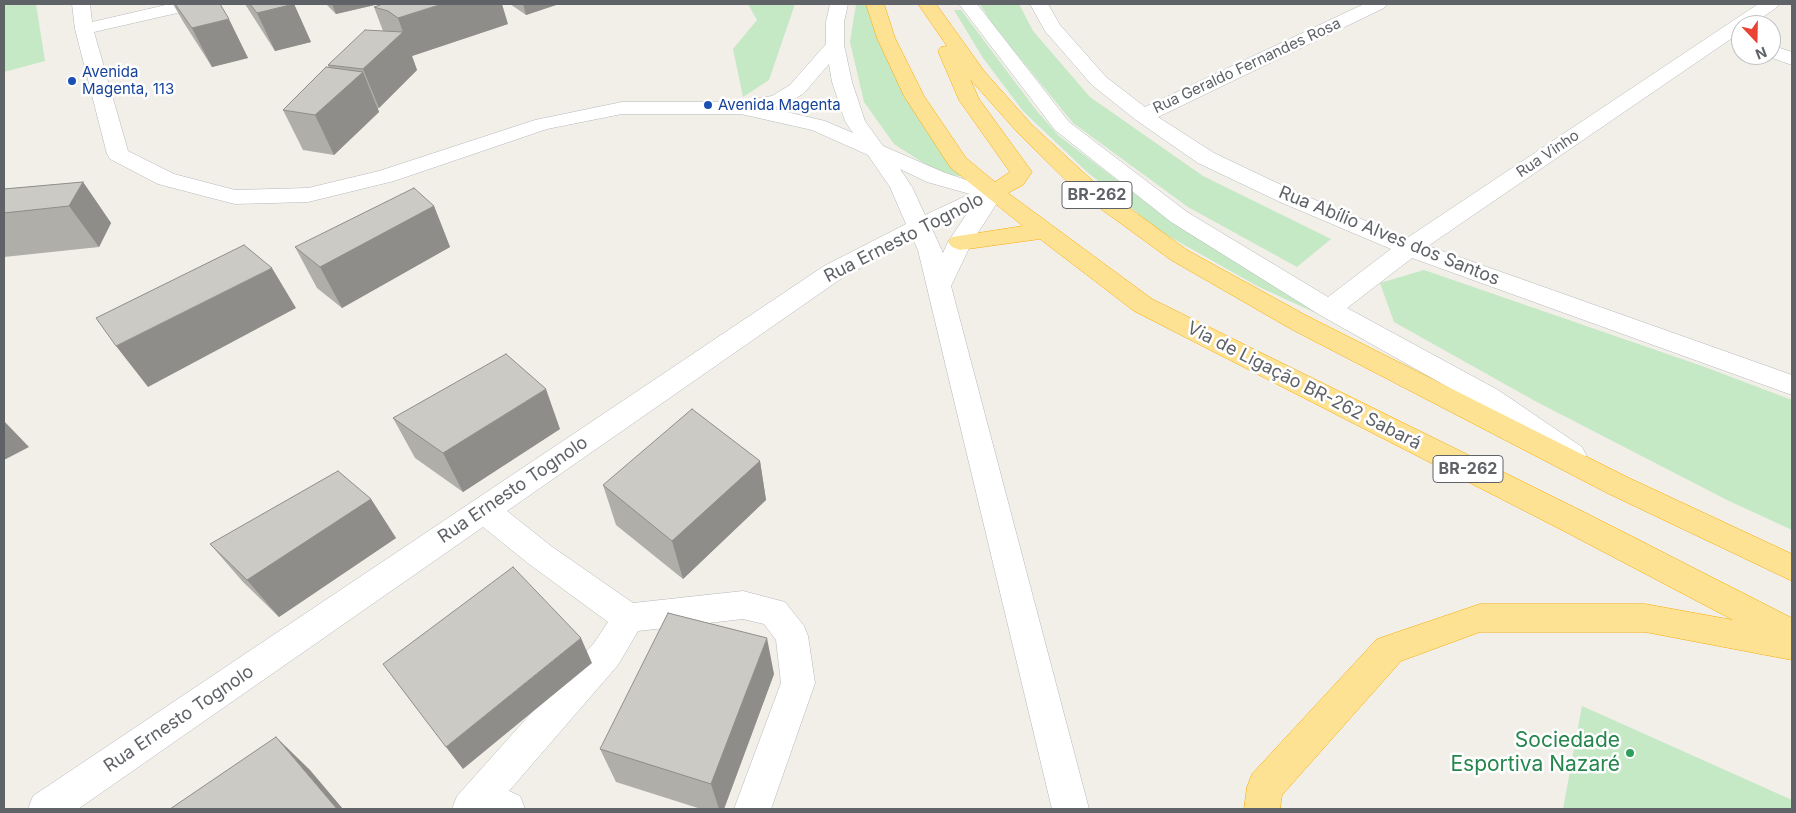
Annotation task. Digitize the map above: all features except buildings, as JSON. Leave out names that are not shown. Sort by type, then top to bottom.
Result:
[{"type":"highway","name":"Via de Ligação BR-262 Sabará","points":[[874,4],[886,38],[914,96],[958,162],[993,192],[1143,305],[1792,634]]},
{"type":"highway","points":[[931,11],[969,100],[1021,172],[1015,180],[993,192]]},
{"type":"highway","name":"BR-262","points":[[931,11],[977,75],[1025,129],[1087,188],[1179,255],[1300,323],[1617,485],[1792,568]]},
{"type":"highway","points":[[960,242],[1044,230]]},
{"type":"highway","points":[[1262,809],[1264,787],[1390,650],[1480,618],[1645,618],[1792,645]]},
{"type":"street","points":[[81,4],[84,29],[118,154],[166,179],[235,196],[308,195],[386,176],[542,124],[622,108],[738,108],[778,101],[797,89],[835,45]]},
{"type":"street","points":[[84,29],[193,4]]},
{"type":"street","points":[[838,4],[835,22],[835,45],[842,82],[855,121],[901,187],[930,250],[1071,809]]},
{"type":"street","points":[[968,4],[1062,126],[1179,217],[1329,309],[1488,397],[1617,485]]},
{"type":"street","name":"Rua Abílio Alves dos Santos","points":[[1039,4],[1052,27],[1099,81],[1143,116],[1206,158],[1288,197],[1408,248],[1792,385]]},
{"type":"street","name":"Rua Geraldo Fernandes Rosa","points":[[1143,116],[1378,4]]},
{"type":"street","name":"Rua Vinho","points":[[1758,15],[1770,4]]},
{"type":"street","name":"Rua Vinho","points":[[1329,309],[1408,248],[1731,39]]},
{"type":"street","points":[[738,108],[818,125],[936,177],[961,186],[993,192],[960,242],[939,286]]},
{"type":"street","name":"Rua Ernesto Tognolo","points":[[46,809],[833,272],[920,226],[993,192]]},
{"type":"street","points":[[484,510],[540,555],[628,618],[743,605],[774,612],[792,636],[798,683],[753,809]]},
{"type":"street","points":[[485,806],[606,654],[628,618]]},
{"type":"green space","points":[[4,4],[36,4],[45,61],[4,72]]},
{"type":"green space","points":[[748,4],[795,4],[769,80],[743,97],[733,49],[757,20]]},
{"type":"green space","points":[[856,4],[867,4],[879,38],[963,176],[942,175],[894,144],[864,102],[850,42]]},
{"type":"green space","points":[[980,4],[1019,4],[1033,31],[1090,97],[1203,176],[1331,239],[1297,267],[1188,207],[1073,123],[992,24]]},
{"type":"green space","points":[[954,10],[961,10],[1036,110],[1059,136],[1167,218],[1320,315],[1257,286],[1158,230],[1086,171],[1023,111],[983,58]]},
{"type":"green space","points":[[1424,270],[1702,366],[1792,400],[1792,530],[1727,500],[1535,401],[1394,322],[1380,283]]},
{"type":"green space","name":"Sociedade Esportiva Nazaré","points":[[1582,706],[1792,800],[1792,809],[1563,809]]},
{"type":"place","name":"Avenida Magenta, 113","points":[[72,81]]},
{"type":"place","name":"Avenida Magenta","points":[[708,105]]},
{"type":"place","name":"Sociedade Esportiva Nazaré","points":[[1630,753]]}]
